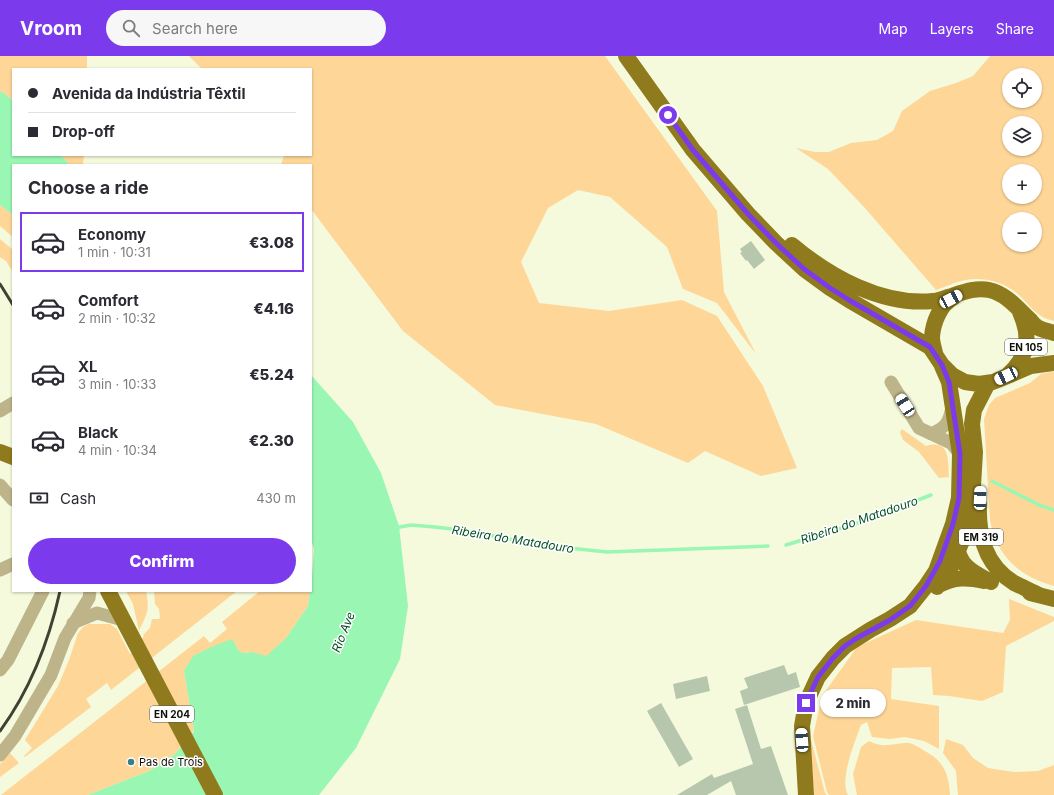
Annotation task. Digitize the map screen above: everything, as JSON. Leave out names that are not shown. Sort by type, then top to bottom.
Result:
[{"type":"main road","name":"EN 105","points":[[626,56],[693,150],[776,243],[804,269],[849,300],[923,342],[930,347],[952,375],[965,382],[979,384],[993,382],[1031,366],[1054,363]]},
{"type":"main road","name":"EN 105","points":[[726,188],[741,199],[804,255],[838,277],[860,288],[891,298],[922,302],[935,301],[977,289],[990,290],[1012,302],[1020,312],[1037,327],[1054,333]]},
{"type":"main road","name":"EN 105","points":[[939,359],[932,338],[934,323],[941,310],[951,299],[964,292]]},
{"type":"main road","name":"EN 105","points":[[1006,376],[1017,366],[1024,354],[1027,339],[1026,325],[1020,312]]},
{"type":"main road","points":[[806,795],[802,726],[806,703],[818,677],[845,646],[890,620],[910,606],[923,600],[939,585],[952,565],[967,529],[972,503],[968,453],[952,403],[949,382],[939,359]]},
{"type":"main road","points":[[910,606],[936,571],[953,524],[968,453],[974,410],[988,383]]},
{"type":"main road","name":"EM 319","points":[[968,453],[980,490],[979,522],[981,536],[987,554],[1003,574],[1014,582],[1047,597]]},
{"type":"main road","points":[[957,553],[965,566],[991,582]]},
{"type":"main road","name":"EM 319","points":[[939,585],[949,580],[970,578],[1047,597]]},
{"type":"main road","name":"EN 204","points":[[109,592],[215,795]]},
{"type":"street","points":[[891,382],[920,428],[951,442],[968,453]]},
{"type":"street","points":[[931,434],[941,429],[948,422],[952,403]]},
{"type":"street","points":[[0,411],[12,404]]},
{"type":"street","points":[[0,487],[12,499]]},
{"type":"street","points":[[0,570],[12,564]]},
{"type":"street","points":[[0,670],[8,660],[42,592]]},
{"type":"street","points":[[0,755],[15,736],[51,675],[65,638],[89,598],[90,592]]},
{"type":"street","points":[[73,623],[97,613],[127,626]]},
{"type":"shaded area","points":[[0,56],[87,56],[87,68],[12,68],[12,100],[0,91]]},
{"type":"shaded area","points":[[189,56],[605,56],[717,211],[724,292],[756,354],[717,303],[683,289],[667,247],[610,197],[578,190],[548,208],[521,262],[539,303],[609,311],[682,300],[717,316],[763,386],[797,468],[761,476],[705,451],[688,463],[596,424],[495,405],[403,331],[312,210],[312,164],[281,164],[284,156],[312,156],[312,68],[201,68]]},
{"type":"shaded area","points":[[990,56],[1054,56],[1054,321],[1040,315],[1010,288],[989,280],[965,280],[936,290],[864,207],[828,169],[796,148],[815,152],[829,152],[851,143],[877,140],[893,131],[902,111],[930,91],[973,76]]},
{"type":"shaded area","points":[[62,156],[84,156],[83,164],[69,164]]},
{"type":"shaded area","points":[[0,205],[12,214],[12,236],[0,226]]},
{"type":"shaded area","points":[[0,239],[12,249],[12,270],[6,261],[0,257]]},
{"type":"shaded area","points":[[1054,372],[1054,586],[1030,577],[1020,570],[1004,555],[998,545],[990,520],[984,419],[989,405],[995,398],[1030,383],[1041,374]]},
{"type":"shaded area","points":[[902,429],[926,446],[934,445],[944,448],[948,458],[949,477],[939,478],[919,452],[903,440],[900,432]]},
{"type":"shaded area","points":[[127,592],[146,592],[148,608],[139,631],[133,604]]},
{"type":"shaded area","points":[[154,592],[236,592],[111,690],[107,683],[86,699],[91,707],[25,757],[24,756],[32,748],[25,740],[58,686],[78,633],[83,627],[89,624],[110,624],[117,629],[130,654],[144,636],[143,635],[150,628],[152,619],[159,619],[160,617],[159,609],[155,604]]},
{"type":"shaded area","points":[[259,592],[310,592],[308,606],[286,638],[266,657],[252,652],[244,653],[239,651],[232,640],[184,671],[194,730],[175,754],[149,771],[88,795],[1,795],[204,636],[210,643],[227,629],[222,622]]},
{"type":"shaded area","points":[[1009,599],[1054,617],[1054,621],[1006,646],[1003,692],[982,701],[933,695],[931,667],[892,668],[891,699],[939,706],[939,749],[924,741],[905,737],[890,739],[872,737],[867,722],[861,725],[849,760],[845,780],[848,795],[829,795],[813,736],[822,696],[857,647],[916,620],[1003,633],[1010,620]]},
{"type":"shaded area","points":[[810,736],[825,793],[827,795],[814,795]]},
{"type":"shaded area","points":[[946,739],[963,745],[973,758],[988,768],[1014,772],[1038,771],[1054,765],[1054,795],[958,795],[956,771],[943,753]]},
{"type":"shaded area","points":[[869,741],[880,745],[909,743],[936,758],[944,768],[948,780],[950,795],[857,795],[853,774],[861,747]]},
{"type":"shaded area","points":[[10,753],[19,763],[0,777],[0,764]]},
{"type":"water","points":[[0,91],[12,100],[12,156],[62,156],[69,164],[12,164],[12,214],[0,205]]},
{"type":"water","name":"Rio Ave","points":[[312,376],[353,422],[381,473],[399,526],[408,606],[400,659],[356,748],[319,795],[88,795],[149,771],[175,754],[194,731],[184,671],[193,656],[232,639],[239,651],[244,653],[252,652],[266,656],[286,638],[308,606],[310,592],[312,592],[314,549],[312,542]]},
{"type":"building","points":[[751,241],[765,260],[754,269],[740,253],[742,252],[740,249]]},
{"type":"building","points":[[784,665],[788,675],[796,672],[800,687],[744,705],[740,691],[748,688],[744,678]]},
{"type":"building","points":[[707,676],[710,691],[676,699],[673,684]]},
{"type":"building","points":[[661,703],[693,759],[679,767],[647,711]]},
{"type":"building","points":[[747,705],[761,749],[771,746],[788,795],[736,795],[731,781],[707,795],[677,795],[712,774],[714,778],[753,764],[735,709]]},
{"type":"waterway","name":"Ribeira do Matadouro","points":[[992,481],[1039,505],[1054,510]]},
{"type":"waterway","name":"Ribeira do Matadouro","points":[[786,545],[858,523],[931,495]]},
{"type":"waterway","name":"Ribeira do Matadouro","points":[[394,528],[411,525],[435,527],[468,531],[540,545],[607,552],[768,546]]},
{"type":"railway","points":[[0,284],[12,303]]},
{"type":"railway","points":[[0,731],[20,699],[37,664],[50,628],[60,592]]},
{"type":"place","name":"Pas de Trois","points":[[131,762]]},
{"type":"route","points":[[668,115],[693,150],[748,214],[776,243],[804,269],[830,288],[875,316],[930,347],[942,365],[949,382],[960,454],[959,498],[953,524],[936,571],[910,606],[890,620],[870,630],[845,646],[833,658],[818,677],[806,703]]}]
